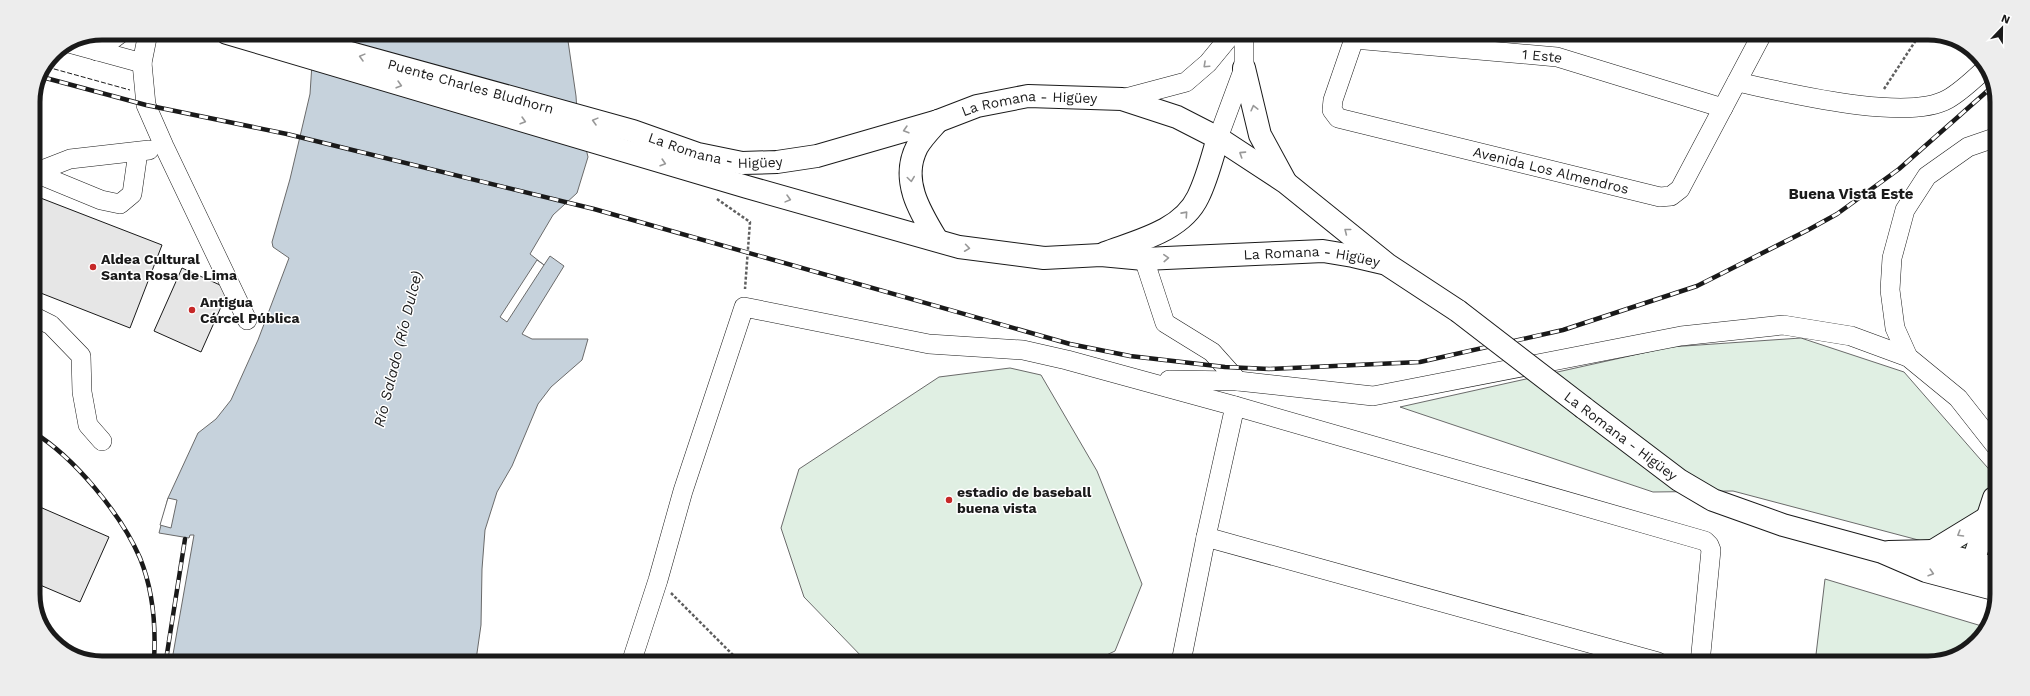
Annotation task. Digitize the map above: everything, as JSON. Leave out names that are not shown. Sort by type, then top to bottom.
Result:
[{"type":"main road","points":[[260,40],[308,50]]},
{"type":"main road","points":[[290,40],[308,50]]},
{"type":"main road","name":"Puente Charles Bludhorn","points":[[308,50],[629,141]]},
{"type":"main road","points":[[1244,68],[1260,135],[1285,182]]},
{"type":"main road","name":"La Romana - Higüey","points":[[629,141],[742,164],[776,162],[817,156],[938,121],[977,106],[1028,96],[1122,99],[1177,117],[1218,138],[1285,182],[1388,264],[1458,311],[1679,480],[1713,500],[1783,525],[1882,552],[1926,571],[1966,583],[1990,588]]},
{"type":"main road","points":[[937,240],[921,213],[910,174],[917,148],[938,121]]},
{"type":"main road","points":[[1101,255],[1158,233],[1183,218],[1198,198],[1218,138]]},
{"type":"main road","name":"La Romana - Higüey","points":[[629,141],[739,185],[958,247],[1044,258],[1101,255],[1144,260],[1323,251],[1388,264]]},
{"type":"main road","points":[[1966,583],[1990,509]]},
{"type":"main road","points":[[1933,551],[1987,518]]},
{"type":"main road","name":"La Romana - Higüey","points":[[1882,552],[1933,551],[1990,567]]},
{"type":"street","points":[[97,50],[111,40]]},
{"type":"street","points":[[147,40],[142,63],[146,105],[247,320]]},
{"type":"street","points":[[1122,99],[1186,82],[1208,63],[1227,40]]},
{"type":"street","points":[[1218,138],[1244,68],[1244,40]]},
{"type":"street","name":"Avenida Los Almendros","points":[[1353,40],[1333,100],[1332,110],[1338,118],[1660,197],[1672,196],[1680,189],[1759,40]]},
{"type":"street","name":"1 Este","points":[[1383,40],[1557,58],[1723,108]]},
{"type":"street","points":[[78,45],[142,63]]},
{"type":"street","points":[[1737,82],[1839,103],[1912,108],[1930,106],[1947,99],[1982,71]]},
{"type":"street","points":[[1908,357],[1895,328],[1890,290],[1892,258],[1905,210],[1927,176],[1968,147],[1990,139]]},
{"type":"street","points":[[40,170],[70,159],[138,152],[164,146]]},
{"type":"street","points":[[40,176],[101,200],[120,204],[132,194],[138,152]]},
{"type":"street","points":[[1144,260],[1165,324],[1212,352],[1238,381]]},
{"type":"street","points":[[633,656],[658,580],[683,491],[744,307],[930,344],[1023,350],[1142,380],[1235,406],[1705,541],[1709,544],[1711,550],[1701,656]]},
{"type":"street","points":[[40,320],[51,325],[81,356],[82,392],[88,425],[102,441]]},
{"type":"street","points":[[1142,380],[1238,381],[1372,396],[1681,336],[1783,325],[1851,336],[1908,357],[1958,398],[1990,439]]},
{"type":"street","points":[[1182,656],[1206,537],[1235,406]]},
{"type":"street","points":[[1206,537],[1636,656]]},
{"type":"path","points":[[1880,92],[1884,89],[1915,40]]},
{"type":"path","points":[[744,307],[750,222]]},
{"type":"path","points":[[658,580],[734,656]]},
{"type":"green space","points":[[1801,338],[1904,372],[1990,470],[1990,559],[1733,491],[1653,492],[1400,407],[1670,347]]},
{"type":"green space","name":"estadio de baseball buena vista","points":[[1010,368],[1041,375],[1097,471],[1142,584],[1115,651],[1104,656],[861,656],[804,597],[781,528],[799,469],[939,377]]},
{"type":"green space","points":[[1825,579],[1982,626],[1966,643],[1956,650],[1948,653],[1928,656],[1816,656]]},
{"type":"water","name":"Río Salado (Río Dulce)","points":[[314,40],[568,40],[577,111],[588,157],[577,193],[553,215],[530,254],[544,265],[550,256],[564,266],[522,334],[532,339],[588,339],[582,360],[551,387],[538,404],[512,466],[497,492],[485,530],[482,569],[481,625],[477,656],[173,656],[194,535],[190,535],[189,538],[159,533],[168,498],[198,433],[216,419],[231,400],[258,340],[289,258],[273,247],[272,242],[290,179],[310,94]]},
{"type":"pier","points":[[537,260],[544,265],[507,322],[500,317]]},
{"type":"pier","points":[[168,498],[177,500],[171,528],[160,525]]},
{"type":"building","name":"Aldea Cultural Santa Rosa de Lima","points":[[40,198],[162,245],[130,328],[40,293]]},
{"type":"building","name":"Antigua Cárcel Pública","points":[[182,268],[229,289],[201,352],[154,331]]},
{"type":"building","points":[[40,507],[109,537],[80,602],[40,585]]},
{"type":"railway","points":[[45,78],[146,105],[287,134],[594,209],[1070,344],[1130,356],[1225,367],[1269,369],[1420,362],[1563,330],[1697,286],[1837,214],[1899,169],[1989,90]]},
{"type":"railway","points":[[40,437],[80,471],[109,505],[132,541],[140,558],[151,595],[154,621],[154,656]]},
{"type":"railway","points":[[167,656],[185,539]]},
{"type":"fence","points":[[50,68],[130,90]]},
{"type":"place","name":"Aldea Cultural Santa Rosa de Lima","points":[[93,267]]},
{"type":"place","name":"Antigua Cárcel Pública","points":[[192,310]]},
{"type":"place","name":"estadio de baseball buena vista","points":[[949,500]]},
{"type":"district","name":"Buena Vista Este","points":[[1851,194]]}]
